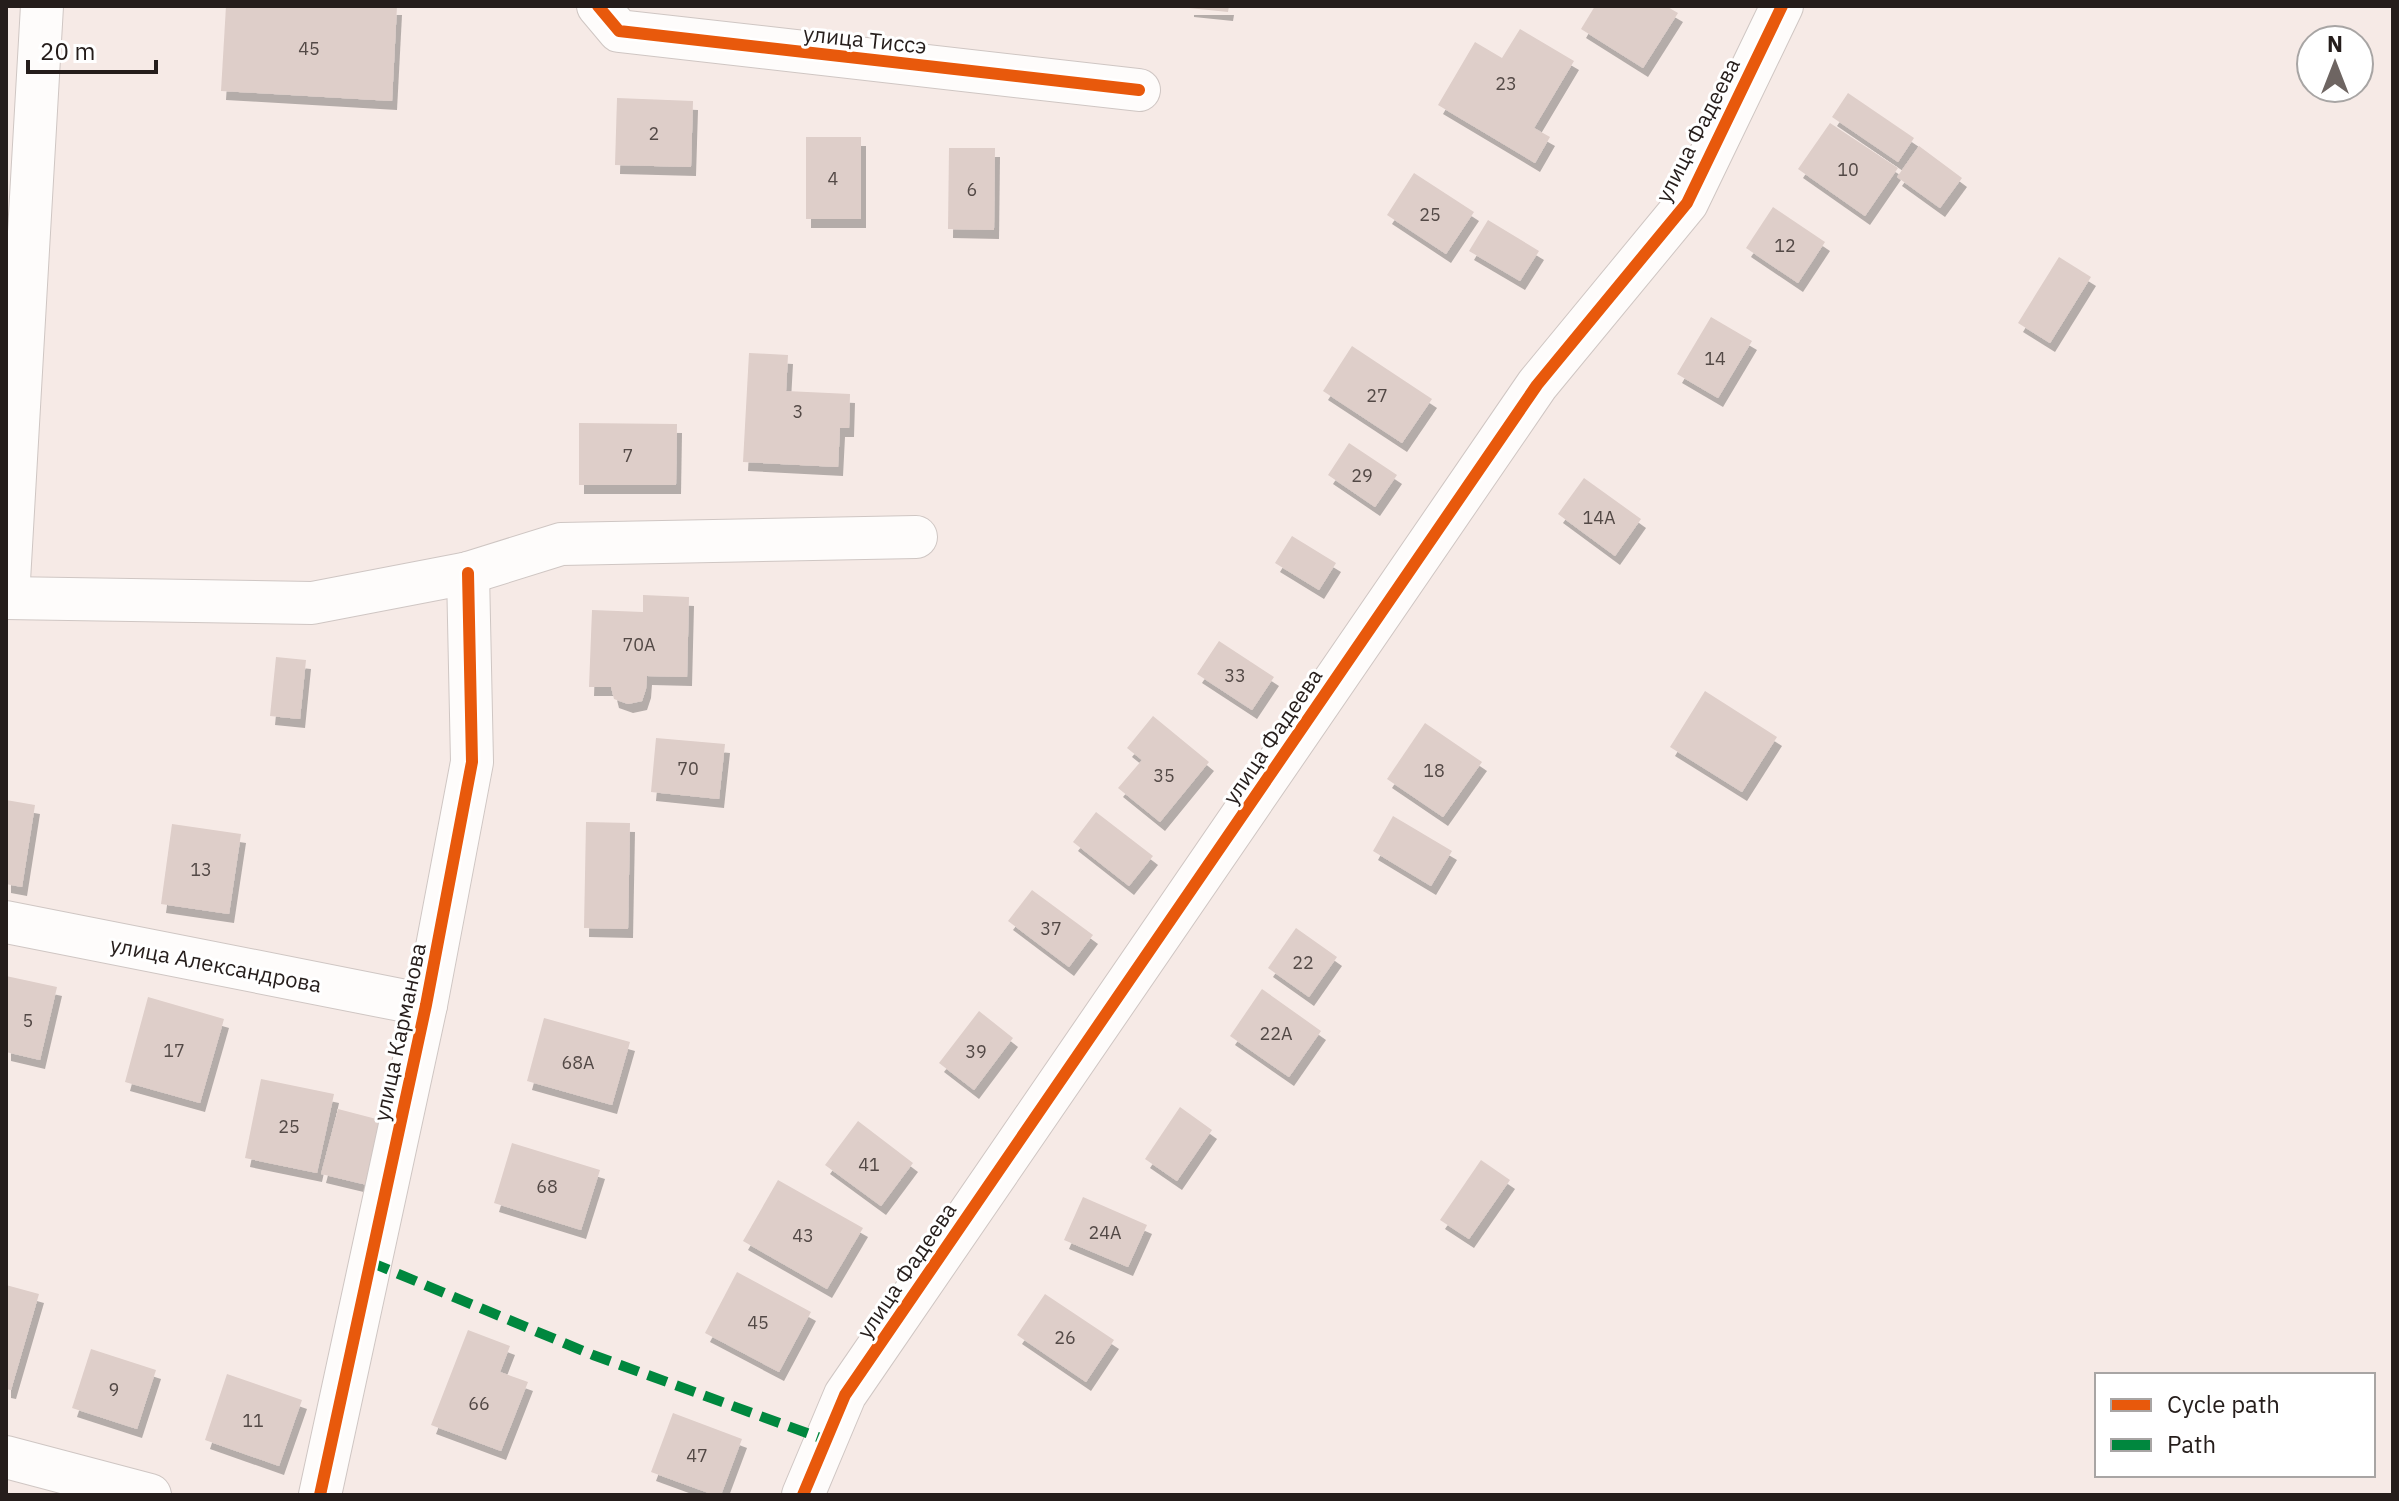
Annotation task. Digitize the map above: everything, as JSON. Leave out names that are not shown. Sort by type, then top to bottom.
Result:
[{"type":"street","points":[[42,6],[7,598],[312,603],[468,573],[561,544],[916,537]]},
{"type":"street","name":"улица Тиссэ","points":[[598,6],[619,31],[1139,90]]},
{"type":"street","name":"улица Фадеева","points":[[803,1495],[845,1395],[1537,385],[1687,203],[1782,6]]},
{"type":"street","name":"улица Карманова","points":[[320,1495],[426,1005],[472,762],[468,573]]},
{"type":"street","name":"улица Александрова","points":[[6,922],[426,1005]]},
{"type":"street","points":[[6,1457],[150,1495]]},
{"type":"building","points":[[226,6],[397,6],[392,101],[221,91]]},
{"type":"building","points":[[1189,6],[1229,6],[1228,12]]},
{"type":"building","points":[[1595,6],[1666,6],[1678,13],[1643,68],[1581,29]]},
{"type":"building","points":[[1520,29],[1574,61],[1534,128],[1550,137],[1535,163],[1438,105],[1475,42],[1502,58]]},
{"type":"building","points":[[1848,93],[1914,138],[1898,162],[1832,117]]},
{"type":"building","points":[[617,98],[693,101],[691,167],[615,165]]},
{"type":"building","points":[[1830,123],[1898,168],[1865,216],[1798,169]]},
{"type":"building","points":[[806,137],[861,137],[861,219],[806,219]]},
{"type":"building","points":[[1919,146],[1962,178],[1940,208],[1897,177]]},
{"type":"building","points":[[949,148],[995,148],[994,230],[948,229]]},
{"type":"building","points":[[1414,173],[1474,212],[1446,254],[1387,215]]},
{"type":"building","points":[[1773,207],[1825,242],[1798,283],[1746,248]]},
{"type":"building","points":[[1488,220],[1539,251],[1520,281],[1469,251]]},
{"type":"building","points":[[2059,257],[2091,277],[2050,343],[2018,323]]},
{"type":"building","points":[[1711,317],[1752,341],[1718,398],[1677,374]]},
{"type":"building","points":[[1352,346],[1432,399],[1402,443],[1323,391]]},
{"type":"building","points":[[749,353],[788,355],[786,391],[850,394],[849,428],[840,428],[838,467],[743,462]]},
{"type":"building","points":[[579,423],[677,424],[676,485],[579,485]]},
{"type":"building","points":[[1349,443],[1397,475],[1375,507],[1328,475]]},
{"type":"building","points":[[1584,478],[1641,519],[1615,556],[1558,514]]},
{"type":"building","points":[[1292,536],[1336,563],[1319,590],[1275,563]]},
{"type":"building","points":[[643,595],[689,597],[687,677],[647,676],[642,701],[628,704],[614,699],[611,687],[589,687],[592,610],[643,612]]},
{"type":"building","points":[[1219,641],[1274,677],[1252,710],[1197,674]]},
{"type":"building","points":[[276,657],[306,660],[300,719],[270,716]]},
{"type":"building","points":[[1705,691],[1777,737],[1742,792],[1670,747]]},
{"type":"building","points":[[1153,716],[1209,762],[1160,822],[1118,788],[1142,760],[1127,748]]},
{"type":"building","points":[[1425,723],[1482,762],[1443,817],[1387,779]]},
{"type":"building","points":[[656,738],[725,744],[719,799],[651,792]]},
{"type":"building","points":[[6,800],[35,805],[22,887],[6,884]]},
{"type":"building","points":[[1096,812],[1153,856],[1129,886],[1073,842]]},
{"type":"building","points":[[1393,816],[1452,851],[1431,886],[1373,851]]},
{"type":"building","points":[[586,822],[630,823],[628,929],[584,928]]},
{"type":"building","points":[[172,824],[241,834],[229,914],[161,904]]},
{"type":"building","points":[[1032,890],[1093,935],[1069,967],[1008,921]]},
{"type":"building","points":[[1296,928],[1337,957],[1309,997],[1268,968]]},
{"type":"building","points":[[6,976],[57,987],[40,1060],[6,1052]]},
{"type":"building","points":[[1262,989],[1321,1031],[1289,1077],[1230,1036]]},
{"type":"building","points":[[148,997],[224,1019],[200,1103],[125,1082]]},
{"type":"building","points":[[979,1011],[1013,1038],[974,1090],[939,1063]]},
{"type":"building","points":[[544,1018],[630,1042],[612,1105],[527,1081]]},
{"type":"building","points":[[261,1079],[334,1094],[317,1173],[245,1158]]},
{"type":"building","points":[[1180,1107],[1212,1130],[1177,1181],[1145,1159]]},
{"type":"building","points":[[338,1109],[384,1121],[367,1185],[321,1174]]},
{"type":"building","points":[[858,1121],[913,1163],[881,1206],[825,1165]]},
{"type":"building","points":[[512,1143],[600,1170],[581,1230],[494,1203]]},
{"type":"building","points":[[1481,1160],[1510,1180],[1469,1239],[1440,1220]]},
{"type":"building","points":[[778,1180],[863,1228],[827,1289],[743,1241]]},
{"type":"building","points":[[1083,1197],[1147,1225],[1128,1267],[1064,1240]]},
{"type":"building","points":[[737,1272],[811,1312],[779,1372],[705,1333]]},
{"type":"building","points":[[6,1285],[39,1294],[11,1390],[6,1389]]},
{"type":"building","points":[[1045,1294],[1114,1340],[1086,1382],[1017,1335]]},
{"type":"building","points":[[468,1330],[510,1346],[500,1372],[528,1382],[501,1451],[431,1425]]},
{"type":"building","points":[[91,1349],[156,1370],[137,1429],[72,1408]]},
{"type":"building","points":[[227,1374],[302,1400],[279,1466],[205,1440]]},
{"type":"building","points":[[673,1413],[742,1439],[721,1495],[651,1472]]},
{"type":"marked path","points":[[370,1262],[593,1355],[826,1440]]},
{"type":"cycle path","points":[[598,6],[619,31],[1139,90]]},
{"type":"cycle path","points":[[803,1495],[845,1395],[1537,385],[1687,203],[1782,6]]},
{"type":"cycle path","points":[[320,1495],[426,1005],[472,762],[468,573]]}]
